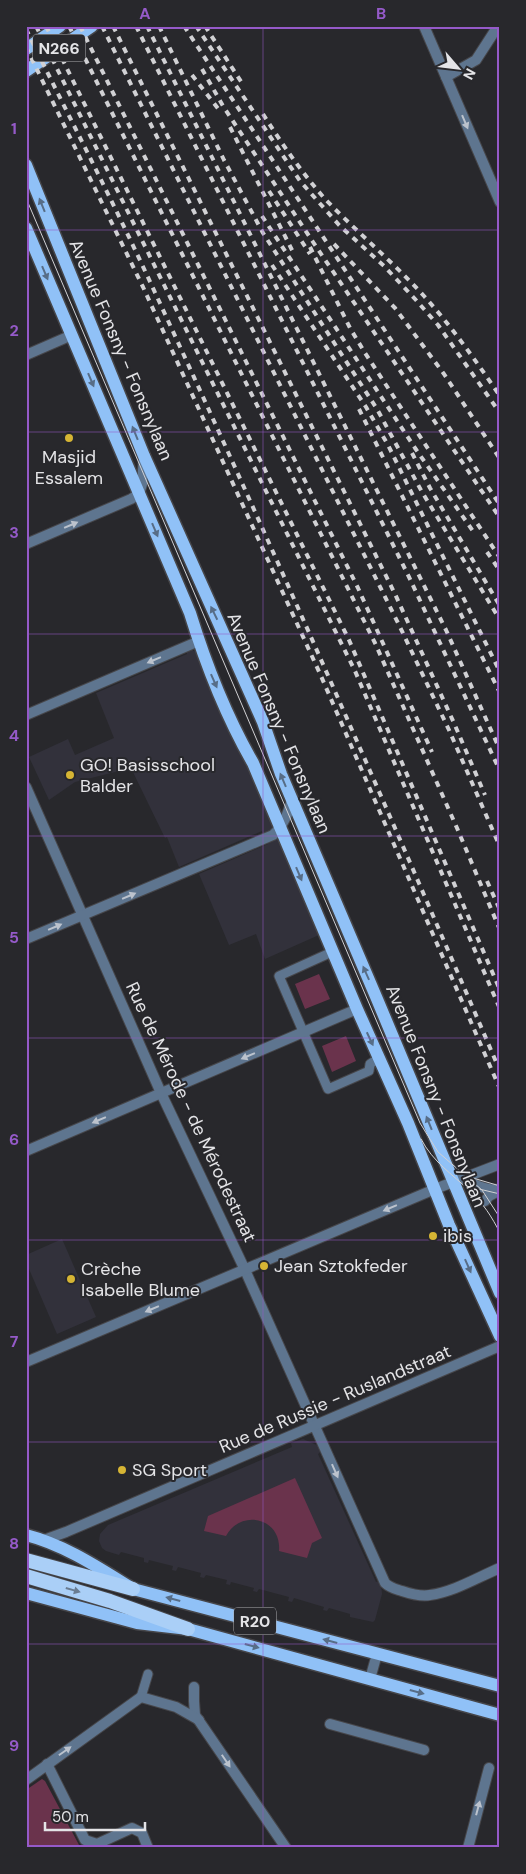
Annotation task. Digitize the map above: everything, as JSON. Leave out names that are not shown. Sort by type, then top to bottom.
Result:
[{"type":"highway","name":"R20","points":[[26,1560],[133,1589]]},
{"type":"highway","name":"R20","points":[[26,1576],[110,1600],[188,1629]]},
{"type":"main road","name":"N266","points":[[26,49],[60,26]]},
{"type":"main road","name":"N266","points":[[26,71],[92,26]]},
{"type":"main road","name":"Avenue Fonsny - Fonsnylaan","points":[[26,166],[144,456],[255,704],[292,800],[458,1180],[500,1294]]},
{"type":"main road","name":"Avenue Fonsny - Fonsnylaan","points":[[26,228],[190,613],[213,679],[239,739],[253,763],[332,952],[500,1336]]},
{"type":"main road","points":[[26,1535],[44,1540],[82,1558],[133,1589]]},
{"type":"main road","name":"R20","points":[[133,1589],[500,1686]]},
{"type":"main road","name":"R20","points":[[26,1593],[136,1623],[188,1629],[500,1715]]},
{"type":"street","points":[[424,26],[500,202]]},
{"type":"street","points":[[446,77],[476,60],[498,26]]},
{"type":"street","points":[[26,355],[72,335]]},
{"type":"street","points":[[26,544],[131,500],[139,494],[142,484],[144,456]]},
{"type":"street","points":[[26,715],[199,641]]},
{"type":"street","name":"Rue de Mérode - de Mérodestraat","points":[[26,787],[162,1093],[245,1270],[385,1583],[389,1587],[416,1595],[430,1595],[443,1592],[500,1568]]},
{"type":"street","points":[[26,939],[270,837],[280,829],[292,800]]},
{"type":"street","points":[[332,952],[278,976],[328,1089],[369,1071],[370,1064],[373,1062]]},
{"type":"street","points":[[26,1151],[357,1009]]},
{"type":"street","points":[[26,1362],[435,1189],[500,1164]]},
{"type":"street","points":[[458,1180],[500,1190]]},
{"type":"street","points":[[485,1201],[489,1196],[500,1190]]},
{"type":"street","name":"Rue de Russie - Ruslandstraat","points":[[44,1540],[500,1346]]},
{"type":"street","points":[[370,1679],[377,1654]]},
{"type":"street","points":[[26,1780],[142,1697],[148,1674]]},
{"type":"street","points":[[194,1688],[194,1709],[199,1720],[286,1848]]},
{"type":"street","points":[[142,1697],[176,1707],[199,1720]]},
{"type":"street","points":[[330,1724],[424,1750]]},
{"type":"street","points":[[47,1764],[85,1840],[97,1844],[132,1828],[142,1833],[148,1848]]},
{"type":"street","points":[[468,1848],[489,1768]]},
{"type":"shaded area","points":[[191,649],[199,654],[274,829],[264,835],[262,831],[179,867],[167,837],[165,838],[131,768],[75,782],[49,800],[29,757],[68,739],[75,755],[114,738],[96,693],[187,654],[186,651]]},
{"type":"shaded area","points":[[276,839],[280,841],[291,859],[287,862],[319,935],[265,959],[256,934],[229,945],[199,874],[268,844],[270,840]]},
{"type":"shaded area","points":[[319,974],[330,999],[305,1009],[295,984]]},
{"type":"shaded area","points":[[346,1036],[356,1061],[332,1072],[322,1046]]},
{"type":"shaded area","points":[[62,1239],[96,1317],[57,1334],[26,1262],[26,1255]]},
{"type":"shaded area","points":[[303,1439],[319,1446],[321,1452],[318,1454],[376,1582],[379,1581],[381,1584],[382,1594],[373,1622],[350,1617],[350,1614],[329,1608],[327,1611],[323,1610],[324,1607],[294,1598],[292,1602],[288,1601],[289,1597],[259,1589],[257,1592],[253,1591],[254,1588],[231,1582],[230,1585],[226,1584],[227,1580],[206,1575],[204,1578],[200,1577],[201,1573],[178,1567],[176,1571],[172,1570],[173,1566],[149,1560],[148,1563],[144,1562],[144,1558],[121,1552],[119,1555],[102,1548],[99,1541],[100,1534],[108,1525],[292,1447],[291,1443]]},
{"type":"shaded area","points":[[295,1478],[322,1538],[312,1543],[307,1558],[279,1551],[278,1540],[274,1531],[268,1524],[259,1521],[241,1522],[233,1527],[226,1536],[204,1531],[208,1516]]},
{"type":"shaded area","points":[[42,1779],[45,1781],[79,1845],[74,1848],[26,1848],[26,1790]]},
{"type":"tram line","points":[[26,198],[420,1123],[438,1152],[482,1190],[500,1218]]},
{"type":"tram line","points":[[421,1139],[437,1161],[479,1200],[500,1233]]},
{"type":"tram line","points":[[473,1178],[500,1186]]},
{"type":"tram line","points":[[479,1189],[500,1194]]},
{"type":"railway","points":[[36,26],[355,671],[500,1009]]},
{"type":"railway","points":[[46,26],[349,640],[500,990]]},
{"type":"railway","points":[[69,26],[375,643],[500,930]]},
{"type":"railway","points":[[80,26],[358,588],[432,752]]},
{"type":"railway","points":[[102,26],[400,627],[449,730],[500,847]]},
{"type":"railway","points":[[113,26],[395,594],[485,795]]},
{"type":"railway","points":[[136,26],[409,577],[500,771]]},
{"type":"railway","points":[[147,26],[446,630],[500,750]]},
{"type":"railway","points":[[159,26],[224,160],[263,233],[377,409],[422,492],[500,620]]},
{"type":"railway","points":[[184,26],[500,505]]},
{"type":"railway","points":[[196,26],[300,181],[339,225],[384,266],[438,325],[500,413]]},
{"type":"railway","points":[[205,26],[242,83]]},
{"type":"railway","points":[[26,29],[152,286],[240,479],[413,868],[497,1064]]},
{"type":"railway","points":[[26,47],[143,287],[321,676],[500,1089]]},
{"type":"railway","points":[[202,69],[223,106],[313,242],[500,518]]},
{"type":"railway","points":[[192,75],[220,111]]},
{"type":"railway","points":[[263,114],[317,190],[424,296],[464,344],[500,396]]},
{"type":"railway","points":[[230,127],[294,254]]},
{"type":"railway","points":[[269,191],[310,254]]},
{"type":"railway","points":[[262,216],[415,448],[475,534]]},
{"type":"railway","points":[[334,244],[395,308],[444,374],[500,459]]},
{"type":"railway","points":[[310,247],[350,328],[365,353],[500,558]]},
{"type":"railway","points":[[272,265],[366,407],[388,445],[500,672]]},
{"type":"railway","points":[[359,409],[500,693]]},
{"type":"railway","points":[[412,453],[430,488],[500,606]]},
{"type":"railway","points":[[487,552],[500,571]]},
{"type":"railway","points":[[487,881],[500,910]]},
{"type":"place","name":"Masjid Essalem","points":[[69,438]]},
{"type":"place","name":"GO! Basisschool Balder","points":[[70,775]]},
{"type":"place","name":"ibis","points":[[433,1236]]},
{"type":"place","name":"Jean Sztokfeder","points":[[264,1266]]},
{"type":"place","name":"Crèche Isabelle Blume","points":[[71,1279]]},
{"type":"place","name":"SG Sport","points":[[122,1470]]}]
